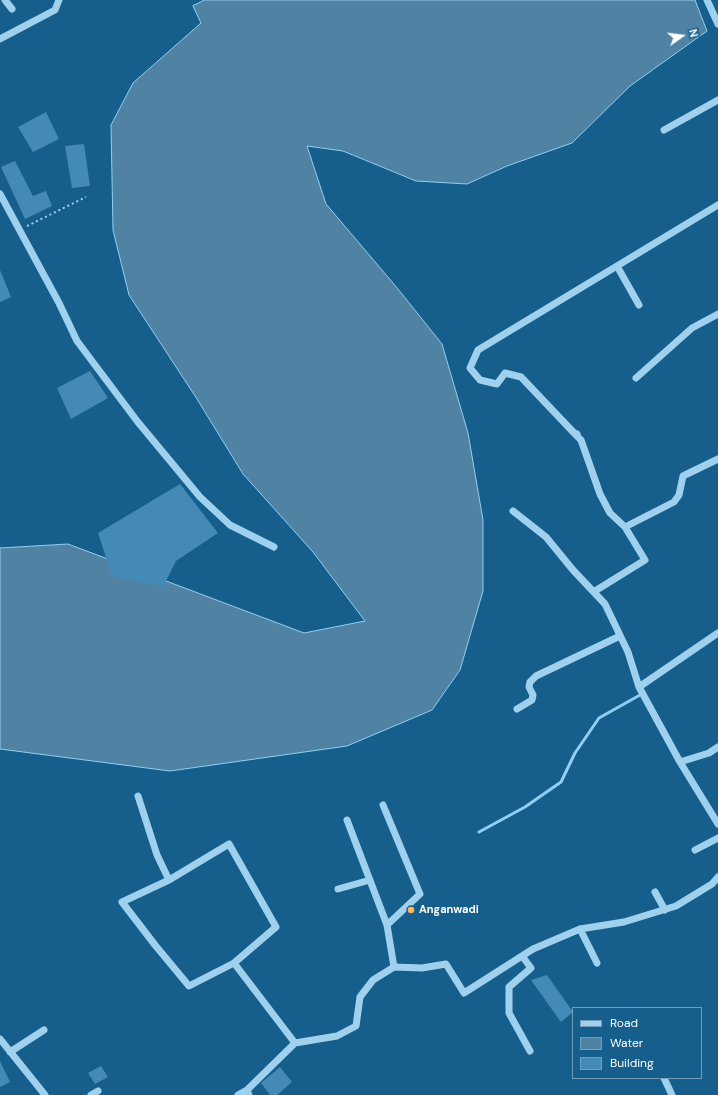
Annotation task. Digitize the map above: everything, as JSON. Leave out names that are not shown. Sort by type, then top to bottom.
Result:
[{"type":"street","points":[[5,0],[12,9]]},
{"type":"street","points":[[0,40],[55,10],[59,0]]},
{"type":"street","points":[[707,0],[717,21]]},
{"type":"street","points":[[664,130],[718,100]]},
{"type":"street","points":[[0,194],[59,303],[77,341],[142,427],[200,497],[230,525],[274,547]]},
{"type":"street","points":[[595,591],[645,560],[625,527],[610,513],[600,494],[580,440],[521,377],[505,373],[497,384],[480,380],[470,368],[478,350],[494,342],[718,205]]},
{"type":"street","points":[[617,266],[639,304]]},
{"type":"street","points":[[636,378],[692,328],[718,314]]},
{"type":"street","points":[[625,527],[674,502],[679,495],[683,476],[718,459]]},
{"type":"street","points":[[513,511],[546,537],[573,570],[595,591],[605,604],[628,652],[639,687],[680,762],[718,824]]},
{"type":"street","points":[[639,687],[718,633]]},
{"type":"street","points":[[517,709],[532,700],[533,696],[529,687],[530,682],[536,676],[620,636]]},
{"type":"street","points":[[680,762],[709,753],[718,747]]},
{"type":"street","points":[[138,796],[156,855],[169,880]]},
{"type":"street","points":[[383,804],[420,894],[387,925]]},
{"type":"street","points":[[347,820],[387,925],[394,967]]},
{"type":"street","points":[[695,850],[718,838]]},
{"type":"street","points":[[228,844],[276,927],[234,963],[189,986],[122,902],[169,880],[228,844]]},
{"type":"street","points":[[238,1095],[248,1092],[295,1043],[337,1036],[356,1026],[360,997],[373,980],[394,967],[422,968],[446,964],[464,993],[533,949],[580,928],[624,922],[676,906],[712,884],[718,877]]},
{"type":"street","points":[[338,890],[370,880]]},
{"type":"street","points":[[655,892],[665,910]]},
{"type":"street","points":[[580,928],[597,963]]},
{"type":"street","points":[[522,956],[531,968],[509,987],[509,1013],[530,1051]]},
{"type":"street","points":[[234,963],[295,1043]]},
{"type":"street","points":[[10,1052],[44,1030]]},
{"type":"street","points":[[0,1039],[45,1095]]},
{"type":"street","points":[[664,1079],[672,1095]]},
{"type":"street","points":[[91,1095],[98,1091]]},
{"type":"path","points":[[19,230],[86,197]]},
{"type":"water","points":[[205,0],[695,0],[707,31],[630,86],[572,143],[507,166],[467,184],[416,181],[343,151],[307,146],[326,204],[398,289],[442,344],[468,433],[483,520],[483,591],[460,670],[432,710],[347,746],[170,771],[0,749],[0,548],[68,544],[304,633],[365,621],[313,552],[243,474],[197,399],[129,295],[113,230],[111,125],[133,83],[201,23],[193,6]]},
{"type":"building","points":[[46,112],[59,139],[33,152],[18,127]]},
{"type":"building","points":[[84,144],[90,186],[72,188],[65,146]]},
{"type":"building","points":[[15,161],[33,196],[46,191],[52,206],[25,219],[1,167]]},
{"type":"building","points":[[0,270],[11,297],[0,302]]},
{"type":"building","points":[[90,371],[108,398],[71,419],[57,388]]},
{"type":"building","points":[[180,484],[218,533],[176,561],[163,587],[112,576],[98,533]]},
{"type":"building","points":[[547,975],[572,1011],[572,1013],[561,1022],[531,980]]},
{"type":"building","points":[[0,1061],[10,1082],[0,1087]]},
{"type":"building","points":[[101,1066],[108,1077],[95,1084],[88,1073]]},
{"type":"building","points":[[280,1067],[292,1082],[277,1095],[270,1095],[261,1083]]},
{"type":"waterway","points":[[479,832],[525,807],[561,782],[575,753],[599,718],[640,695]]},
{"type":"place","name":"Anganwadi","points":[[411,910]]}]
